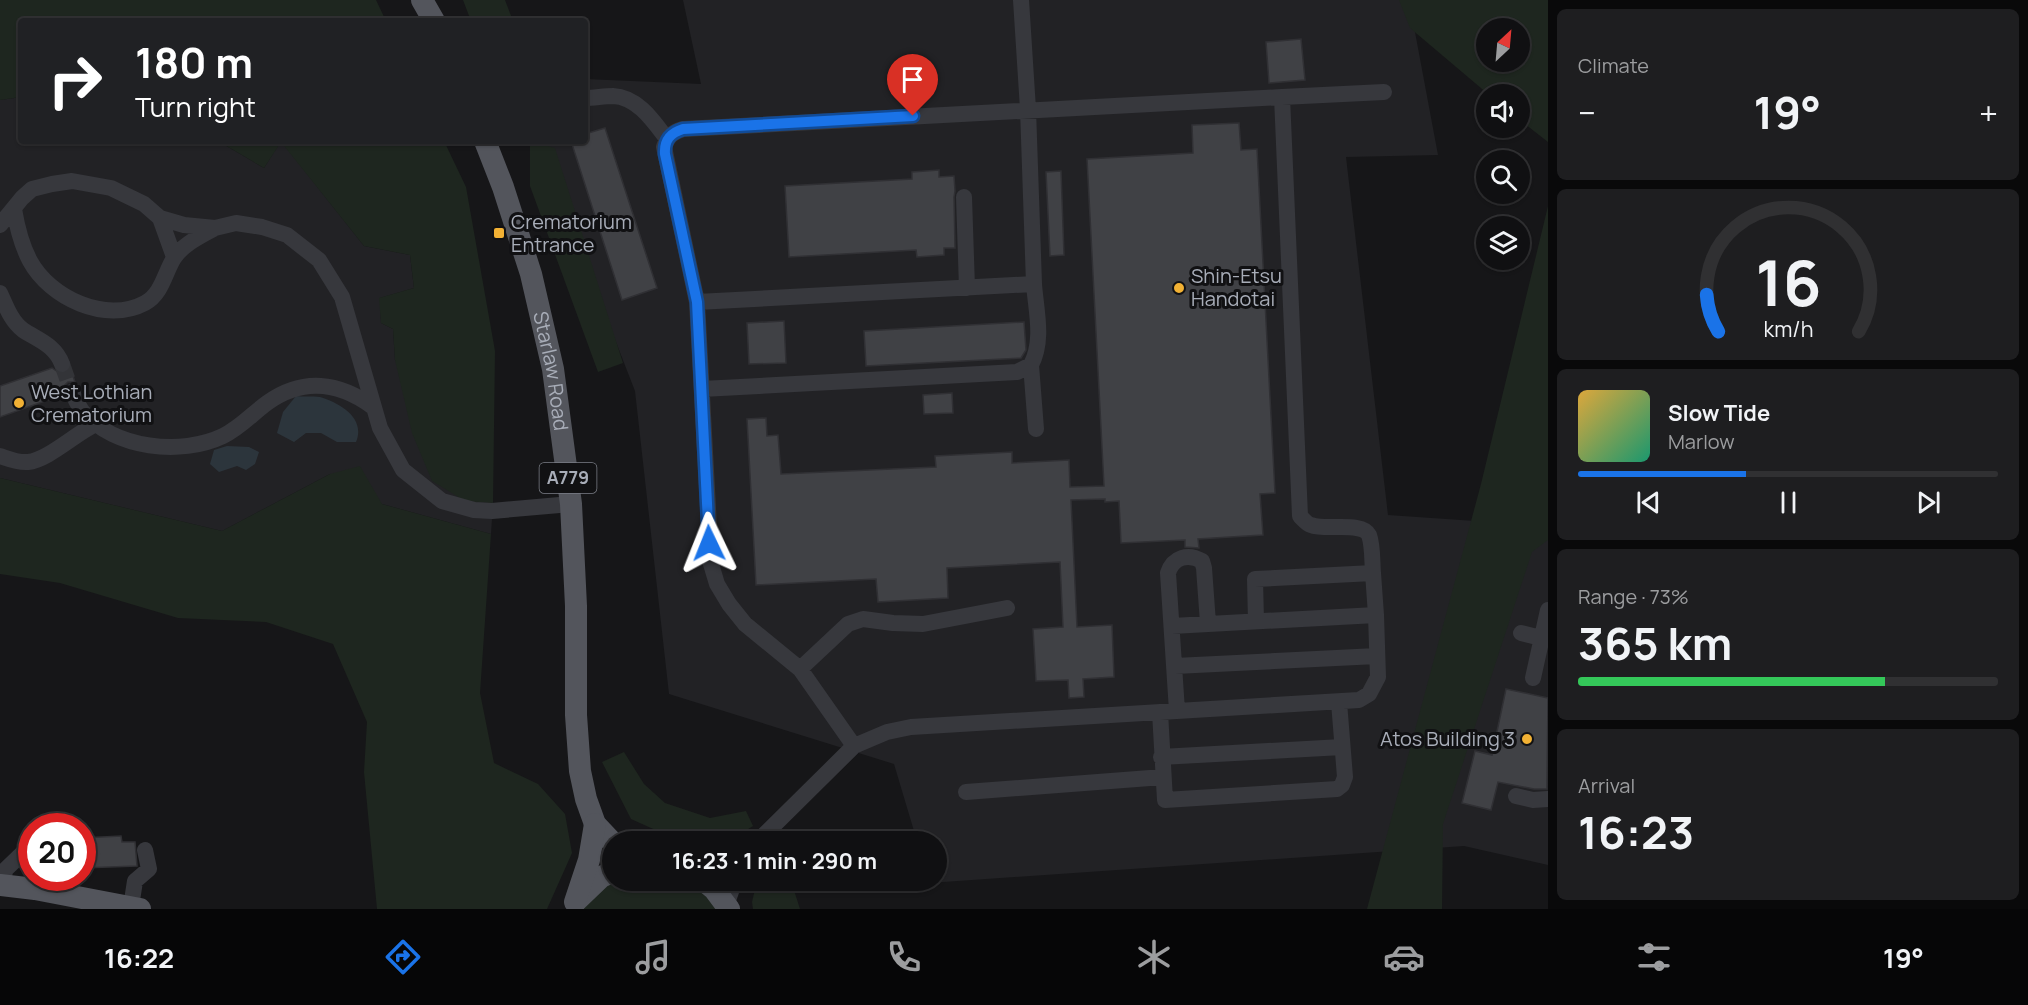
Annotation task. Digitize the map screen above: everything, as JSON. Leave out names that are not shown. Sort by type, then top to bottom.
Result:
[{"type":"main road","points":[[422,0],[432,18]]},
{"type":"main road","name":"Starlaw Road","points":[[486,144],[503,187],[531,274],[553,369],[571,504],[576,606],[576,715],[580,771],[586,799],[595,824]]},
{"type":"main road","name":"A779","points":[[595,824],[602,832]]},
{"type":"main road","name":"A779","points":[[573,905],[589,860],[595,824]]},
{"type":"main road","points":[[573,905],[602,878]]},
{"type":"main road","points":[[2,885],[136,908]]},
{"type":"main road","points":[[716,891],[728,906]]},
{"type":"lane","points":[[1021,0],[1028,110],[1034,284],[1039,340],[1031,365],[1036,429]]},
{"type":"lane","points":[[854,746],[800,669],[745,624],[717,584],[711,564],[709,543],[697,302],[665,154],[664,147],[667,139],[674,132],[683,129],[1384,92]]},
{"type":"lane","points":[[588,98],[616,96],[633,102],[649,116],[667,139]]},
{"type":"lane","points":[[768,831],[854,746],[887,732],[911,727],[1339,702],[1359,700],[1369,694],[1378,677],[1370,537],[1360,527],[1328,528],[1309,525],[1300,516],[1282,97]]},
{"type":"lane","points":[[0,225],[32,189],[72,182],[111,188],[144,204],[160,218],[184,225],[214,228],[236,224],[262,226],[287,236],[319,260],[342,297],[380,428],[403,470],[442,501],[474,510],[492,511],[571,504]]},
{"type":"lane","points":[[964,197],[967,288]]},
{"type":"lane","points":[[14,209],[18,232],[31,263],[44,280],[81,303],[103,311],[126,309],[146,303],[159,288],[174,257],[185,246],[214,228]]},
{"type":"lane","points":[[160,218],[174,257]]},
{"type":"lane","points":[[697,302],[1034,284]]},
{"type":"lane","points":[[0,293],[11,317],[22,329],[43,341],[59,356],[62,364]]},
{"type":"lane","points":[[702,388],[1017,372],[1031,365]]},
{"type":"lane","points":[[72,392],[81,411],[96,424],[116,435],[141,444],[167,447],[202,444],[225,436],[269,402],[295,388],[316,385],[335,387],[356,395],[373,407]]},
{"type":"lane","points":[[0,456],[15,462],[30,462],[49,453],[81,430],[96,424]]},
{"type":"lane","points":[[1208,623],[1202,561],[1185,557],[1176,560],[1168,573],[1174,666],[1161,757],[1165,800],[1336,789],[1342,785],[1345,777],[1339,702]]},
{"type":"lane","points":[[1256,621],[1255,579],[1373,573]]},
{"type":"lane","points":[[800,669],[848,624],[863,619],[923,624],[1007,608]]},
{"type":"lane","points":[[1533,678],[1548,610]]},
{"type":"lane","points":[[1172,626],[1376,615]]},
{"type":"lane","points":[[1521,633],[1541,638]]},
{"type":"lane","points":[[1174,666],[1377,656]]},
{"type":"lane","points":[[1161,757],[1342,747]]},
{"type":"lane","points":[[966,792],[1163,777]]},
{"type":"lane","points":[[1516,796],[1533,800],[1548,799]]},
{"type":"lane","points":[[136,908],[135,881],[149,869],[145,850]]},
{"type":"lane","points":[[2,885],[5,870],[18,858]]},
{"type":"lane","points":[[728,906],[732,891]]},
{"type":"shaded area","points":[[0,0],[376,0],[385,18],[18,18],[18,97],[0,100]]},
{"type":"shaded area","points":[[463,0],[505,0],[512,18],[470,18]]},
{"type":"shaded area","points":[[683,0],[1409,0],[1438,155],[1346,157],[1388,515],[1548,526],[1548,865],[1464,846],[947,882],[947,831],[914,831],[894,764],[669,694],[635,391],[546,162],[543,144],[588,144],[588,79],[701,84]]},
{"type":"shaded area","points":[[1399,0],[1548,0],[1548,142],[1530,128],[1530,84],[1476,84],[1410,28]]},
{"type":"shaded area","points":[[18,97],[18,144],[223,144],[264,168],[279,144],[283,144],[364,246],[410,255],[414,288],[380,298],[381,323],[393,329],[395,360],[493,503],[491,534],[382,504],[330,474],[222,531],[0,478],[0,100]]},
{"type":"shaded area","points":[[223,144],[280,144],[264,168]]},
{"type":"shaded area","points":[[283,144],[445,144],[466,187],[495,351],[493,503],[465,501],[432,481],[412,433],[395,360],[393,329],[381,323],[379,298],[414,288],[410,255],[364,246]]},
{"type":"shaded area","points":[[530,144],[555,148],[623,363],[598,372],[530,186]]},
{"type":"shaded area","points":[[1548,206],[1548,540],[1532,552],[1443,824],[1442,909],[1367,909],[1481,484]]},
{"type":"shaded area","points":[[296,396],[320,397],[343,408],[354,419],[357,426],[356,442],[337,442],[321,433],[306,433],[294,442],[277,433],[283,412]]},
{"type":"shaded area","points":[[227,446],[249,447],[259,452],[255,464],[246,470],[237,466],[219,472],[210,464],[214,450]]},
{"type":"shaded area","points":[[360,466],[382,504],[491,534],[480,693],[494,763],[538,784],[565,814],[572,853],[547,909],[377,909],[364,772],[367,722],[333,644],[266,622],[178,618],[60,583],[0,574],[0,478],[222,531],[330,474]]},
{"type":"shaded area","points":[[624,752],[644,784],[665,803],[710,818],[746,811],[753,826],[745,831],[658,831],[631,819],[602,762]]},
{"type":"shaded area","points":[[602,890],[703,891],[720,909],[583,909]]},
{"type":"shaded area","points":[[755,891],[794,891],[800,909],[753,909]]},
{"type":"building","points":[[1301,39],[1305,80],[1269,83],[1266,42]]},
{"type":"building","name":"Shin-Etsu Handotai","points":[[1239,123],[1241,150],[1257,149],[1275,493],[1260,494],[1263,535],[1198,539],[1199,548],[1185,547],[1185,540],[1121,543],[1119,501],[1071,500],[1077,627],[1112,625],[1114,677],[1083,679],[1084,697],[1069,698],[1068,680],[1036,681],[1033,629],[1063,627],[1060,562],[947,568],[948,598],[878,602],[876,579],[756,585],[747,419],[766,418],[767,436],[778,435],[781,474],[936,467],[935,456],[1012,452],[1012,463],[1069,460],[1070,487],[1104,486],[1087,159],[1193,153],[1192,125]]},
{"type":"building","points":[[605,128],[657,288],[622,300],[572,144],[588,144],[588,133]]},
{"type":"building","points":[[939,170],[939,177],[954,176],[955,191],[955,248],[944,248],[944,255],[917,257],[916,250],[789,257],[785,186],[912,179],[912,172]]},
{"type":"building","points":[[1061,171],[1064,255],[1050,256],[1046,172]]},
{"type":"building","points":[[784,321],[786,363],[749,364],[747,323]]},
{"type":"building","points":[[1024,322],[1026,350],[1021,358],[866,366],[864,331]]},
{"type":"building","name":"West Lothian Crematorium","points":[[52,368],[61,374],[66,374],[71,370],[75,382],[68,382],[64,386],[62,395],[0,417],[0,386]]},
{"type":"building","points":[[952,393],[953,413],[924,414],[923,395]]},
{"type":"building","name":"Atos Building 3","points":[[1506,689],[1548,698],[1547,789],[1534,789],[1498,782],[1491,810],[1462,803],[1475,751],[1492,755]]},
{"type":"building","points":[[121,836],[122,842],[135,842],[137,866],[96,867],[96,837]]},
{"type":"tunnel","points":[[62,364],[72,392]]},
{"type":"place","name":"Crematorium Entrance","points":[[499,233]]},
{"type":"place","name":"Shin-Etsu Handotai","points":[[1179,288]]},
{"type":"place","name":"West Lothian Crematorium","points":[[19,403]]},
{"type":"place","name":"Atos Building 3","points":[[1527,739]]},
{"type":"route","points":[[709,543],[697,302],[665,154],[664,147],[667,139],[674,132],[683,129],[913,116]]}]
